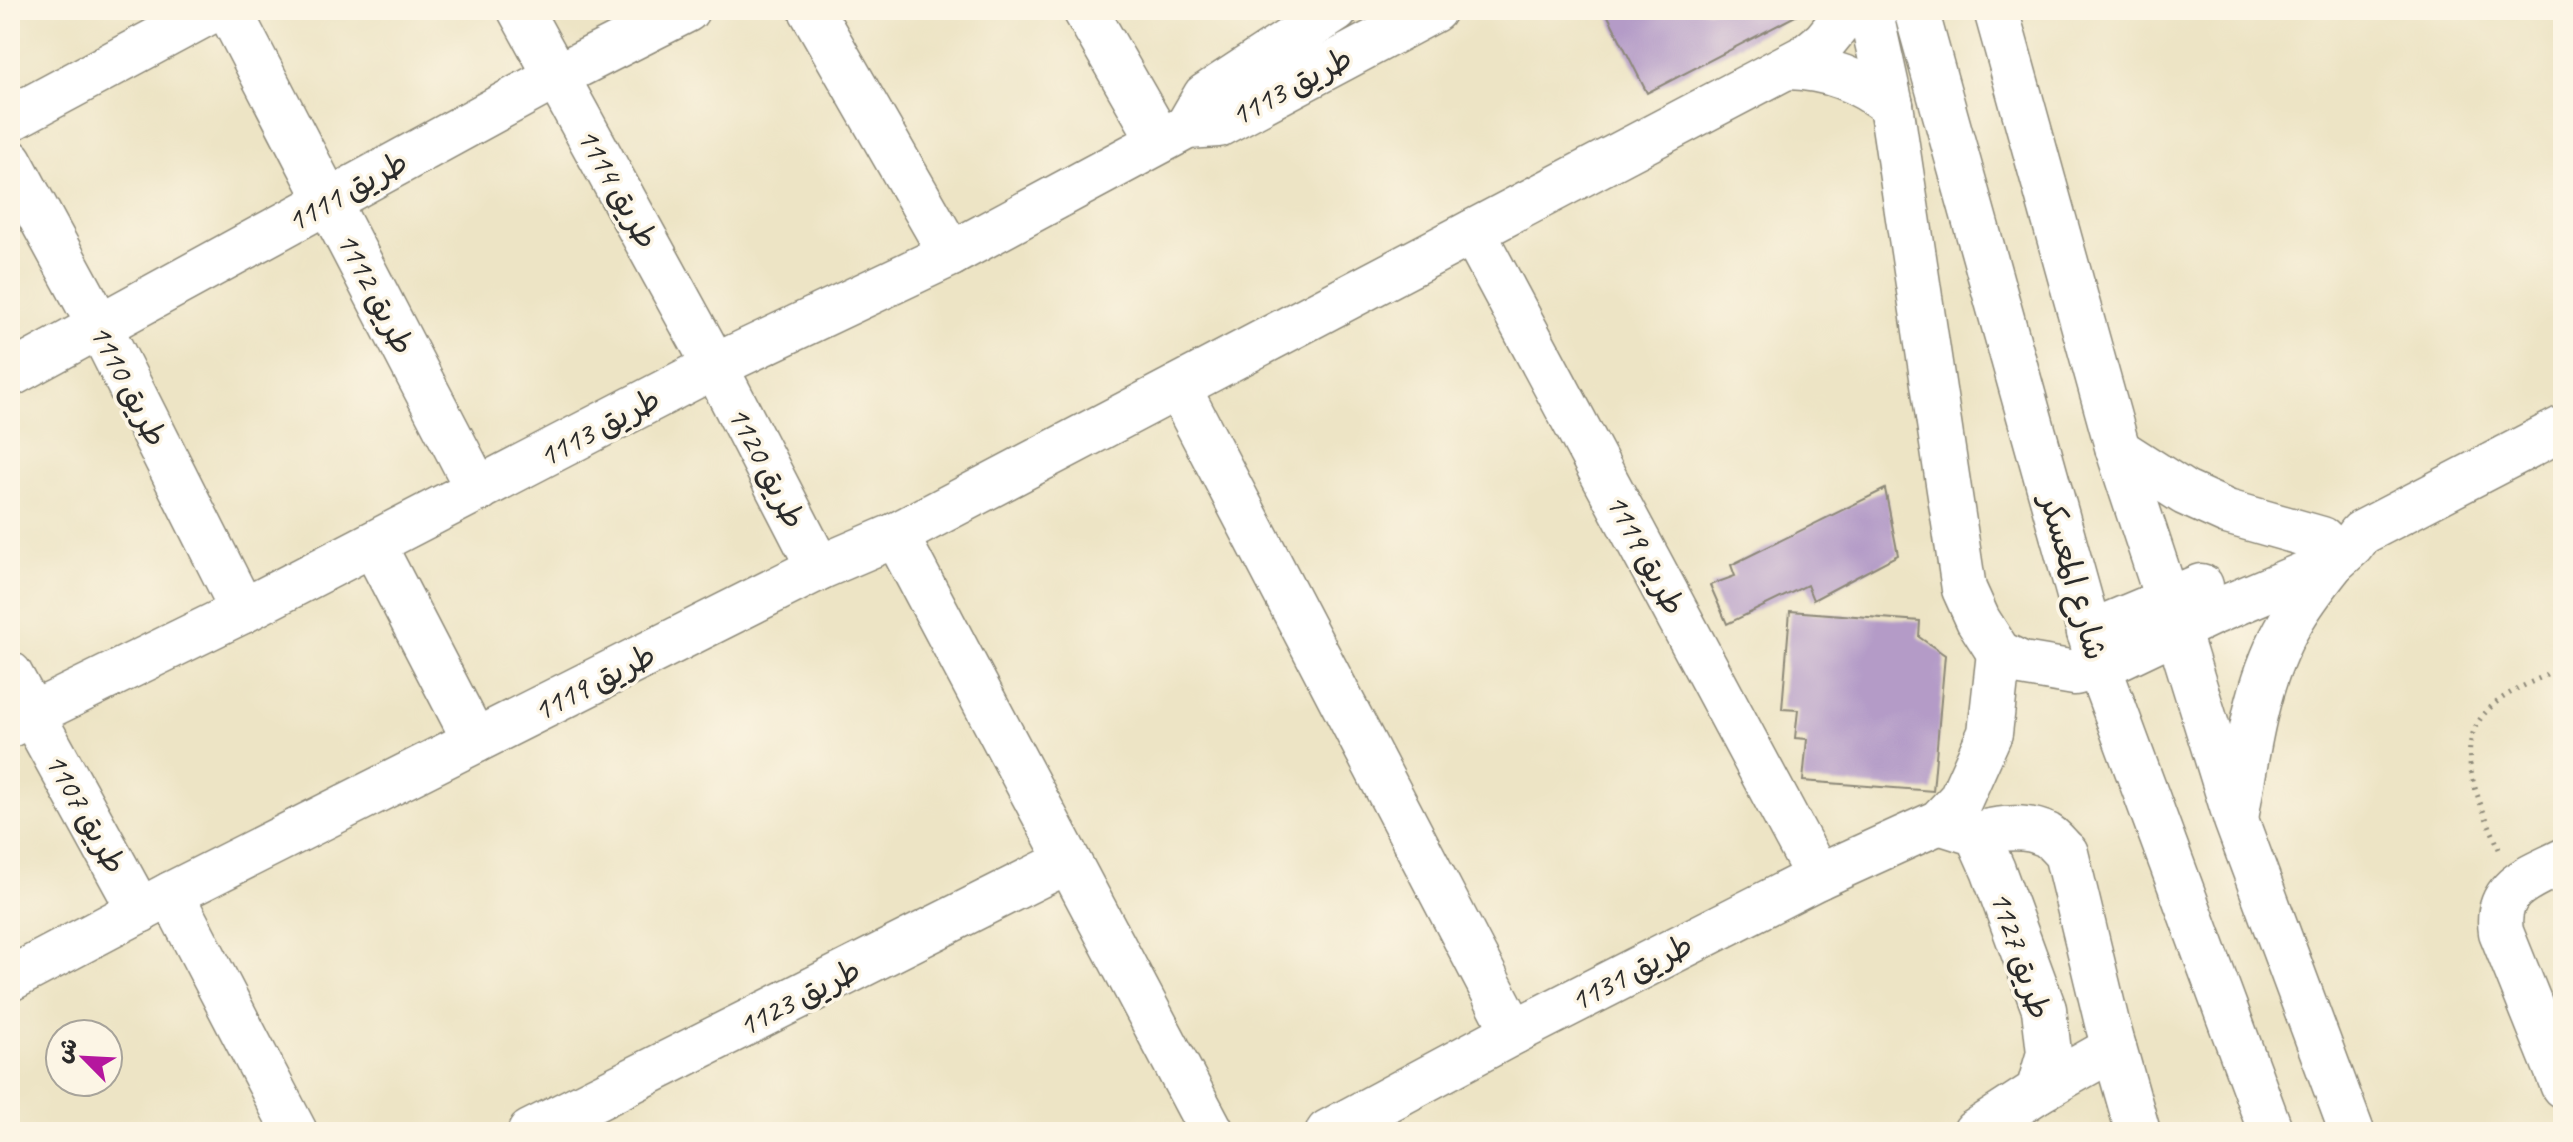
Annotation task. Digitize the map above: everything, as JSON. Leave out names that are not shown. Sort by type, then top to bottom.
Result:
[{"type":"street","points":[[10,119],[213,10]]},
{"type":"street","name":"طريق 1112","points":[[229,10],[478,490]]},
{"type":"street","name":"طريق 1114","points":[[520,10],[715,366]]},
{"type":"street","name":"طريق 1111","points":[[10,375],[557,76],[687,10]]},
{"type":"street","points":[[811,10],[951,254]]},
{"type":"street","points":[[1085,10],[1173,134]]},
{"type":"street","name":"طريق 1113","points":[[1173,134],[1205,96],[1336,10]]},
{"type":"street","name":"طريق 1119","points":[[10,979],[155,902],[819,568],[896,535],[1787,67],[1824,42],[1850,10]]},
{"type":"street","points":[[1870,10],[1891,105],[1964,589],[1978,620],[1999,653],[2022,664],[2075,673],[2094,650],[2339,544],[2563,428]]},
{"type":"street","name":"شارع المعسكر","points":[[1916,10],[2094,650],[2271,1132]]},
{"type":"street","points":[[1996,10],[2118,450],[2236,820],[2352,1132]]},
{"type":"street","name":"طريق 1113","points":[[21,720],[243,611],[715,366],[951,254],[1173,134],[1218,125],[1425,12]]},
{"type":"street","points":[[1787,67],[1832,72],[1873,91],[1891,105]]},
{"type":"street","name":"طريق 1110","points":[[10,161],[99,325],[243,611]]},
{"type":"street","name":"طريق 1119","points":[[1473,232],[1818,877]]},
{"type":"street","name":"طريق 1120","points":[[715,366],[819,568]]},
{"type":"street","points":[[1178,387],[1514,1032]]},
{"type":"street","points":[[2118,450],[2185,493],[2227,512],[2339,544]]},
{"type":"street","points":[[896,535],[1212,1132]]},
{"type":"street","points":[[373,544],[475,741]]},
{"type":"street","points":[[2236,820],[2254,718],[2270,668],[2289,624],[2339,544]]},
{"type":"street","points":[[1999,653],[1990,733],[1960,800],[1958,828],[2026,830],[2048,836],[2066,853],[2138,1132]]},
{"type":"street","name":"طريق 1107","points":[[10,674],[21,720],[155,902]]},
{"type":"street","name":"طريق 1131","points":[[1328,1132],[1514,1032],[1818,877],[1958,828]]},
{"type":"street","name":"طريق 1127","points":[[1958,828],[1993,870],[2044,1009],[2049,1053],[2038,1091]]},
{"type":"street","name":"طريق 1123","points":[[530,1132],[1068,861]]},
{"type":"street","points":[[2563,861],[2514,887],[2501,906],[2501,932],[2563,1086]]},
{"type":"street","points":[[155,902],[295,1132]]},
{"type":"street","points":[[1975,1132],[2038,1091],[2114,1048]]},
{"type":"path","points":[[2514,887],[2470,772],[2470,742],[2475,728],[2494,704],[2563,667]]},
{"type":"building","points":[[1605,10],[1807,10],[1647,93]]},
{"type":"building","points":[[1885,489],[1898,555],[1813,600],[1807,585],[1727,624],[1710,585],[1735,576],[1731,565]]},
{"type":"building","points":[[1790,611],[1920,621],[1919,637],[1945,655],[1933,791],[1803,781],[1807,739],[1795,738],[1798,710],[1782,709]]}]
